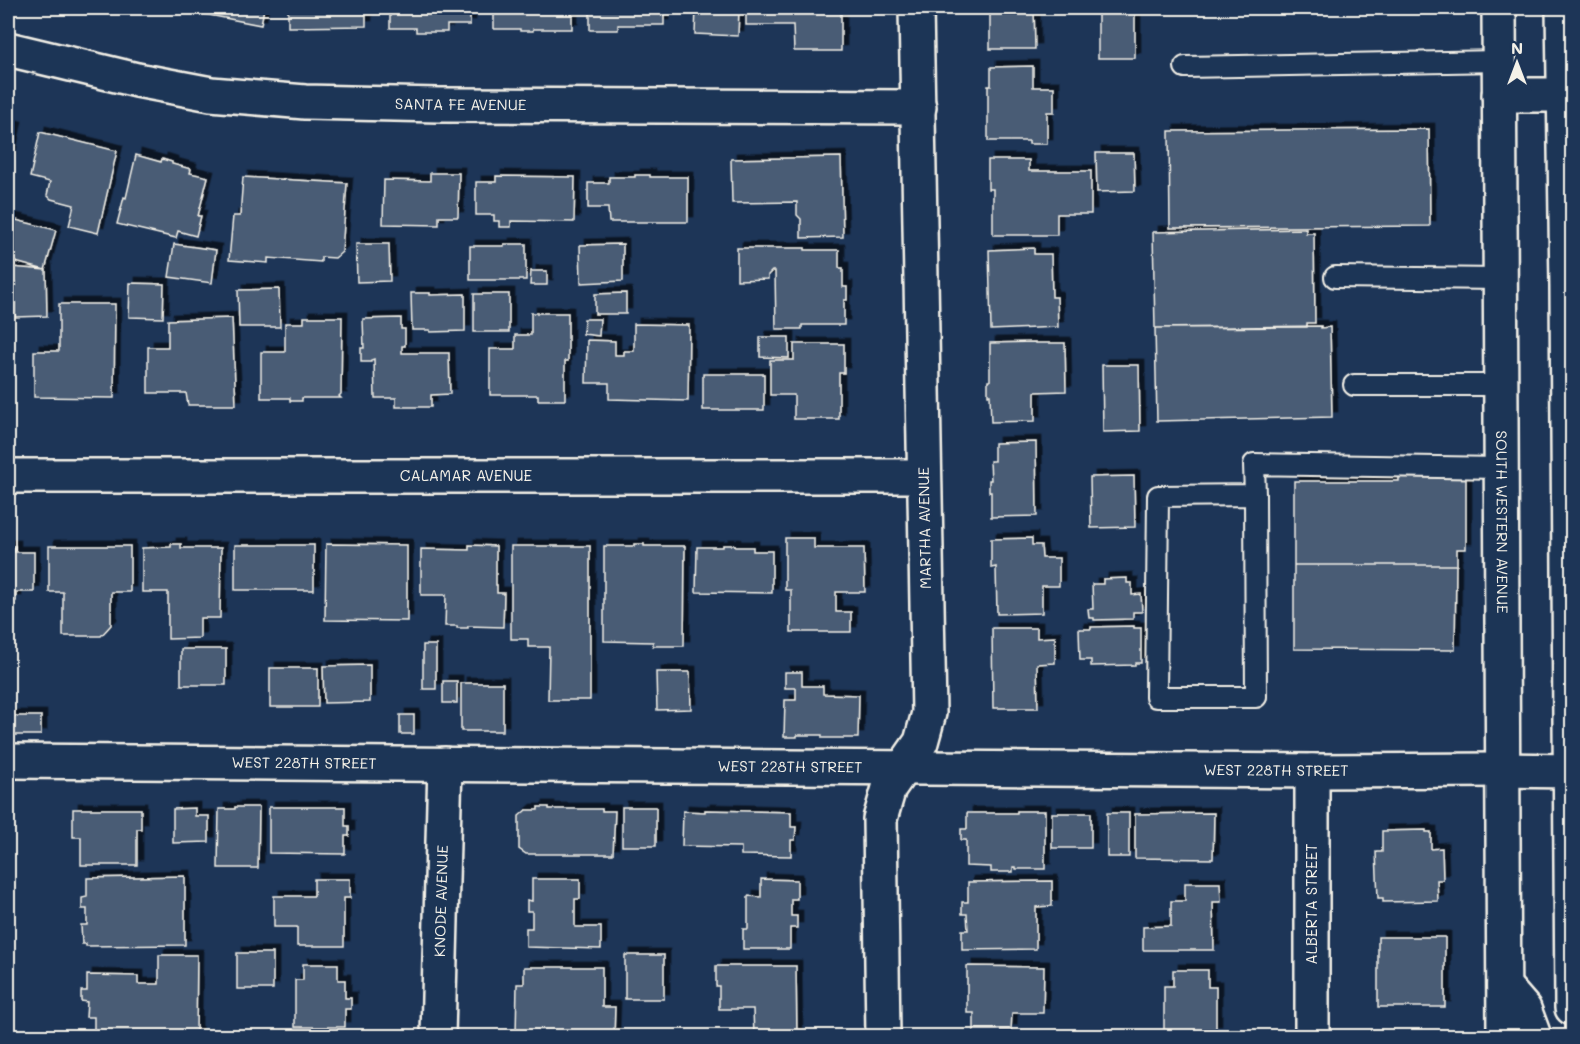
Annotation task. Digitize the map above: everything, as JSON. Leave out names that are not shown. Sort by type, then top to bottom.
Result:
[{"type":"street","name":"MARTHA AVENUE","points":[[883,1036],[880,819],[889,788],[921,742],[929,713],[916,8]]},
{"type":"street","name":"SOUTH WESTERN AVENUE","points":[[1499,8],[1504,1036]]},
{"type":"street","points":[[1563,8],[1568,95],[1567,299],[1572,1008]]},
{"type":"street","name":"SANTA FE AVENUE","points":[[8,49],[137,80],[211,94],[305,102],[439,105],[919,107]]},
{"type":"street","points":[[1499,95],[1568,95]]},
{"type":"street","name":"CALAMAR AVENUE","points":[[8,476],[924,476]]},
{"type":"street","name":"WEST 228TH STREET","points":[[8,761],[1571,771]]},
{"type":"street","name":"KNODE AVENUE","points":[[438,1036],[445,764]]},
{"type":"street","name":"ALBERTA STREET","points":[[1312,771],[1312,1036]]},
{"type":"street","points":[[1504,986],[1524,1009],[1534,1036]]},
{"type":"lane","points":[[1185,67],[1499,61]]},
{"type":"lane","points":[[1335,277],[1500,279]]},
{"type":"lane","points":[[1354,385],[1501,385]]},
{"type":"lane","points":[[1255,495],[1158,496],[1156,697],[1256,697],[1255,495],[1254,464],[1501,468]]},
{"type":"building","points":[[184,8],[264,8],[261,25],[183,10]]},
{"type":"building","points":[[288,8],[366,8],[366,26],[288,27]]},
{"type":"building","points":[[390,8],[470,8],[470,25],[447,25],[447,32],[416,32],[416,28],[390,28]]},
{"type":"building","points":[[494,8],[572,8],[572,29],[520,31],[520,29],[494,29]]},
{"type":"building","points":[[590,8],[664,8],[664,25],[618,25],[618,30],[590,30]]},
{"type":"building","points":[[696,8],[739,8],[738,36],[695,34]]},
{"type":"building","points":[[746,8],[841,8],[841,51],[794,51],[793,25],[746,25]]},
{"type":"building","points":[[990,8],[1034,8],[1035,49],[990,49]]},
{"type":"building","points":[[1098,8],[1135,8],[1135,58],[1098,58]]},
{"type":"building","points":[[1033,66],[1033,87],[1054,87],[1054,112],[1047,112],[1047,144],[1029,144],[1029,141],[988,141],[988,86],[991,86],[991,67]]},
{"type":"building","points":[[8,125],[16,127],[8,167]]},
{"type":"building","points":[[1429,129],[1430,226],[1170,228],[1169,131]]},
{"type":"building","points":[[40,132],[117,151],[98,233],[69,226],[74,205],[51,199],[47,195],[50,182],[30,177]]},
{"type":"building","points":[[1096,153],[1134,153],[1135,191],[1097,192]]},
{"type":"building","points":[[136,155],[161,162],[162,159],[172,162],[172,164],[191,169],[190,173],[208,177],[198,216],[201,216],[196,236],[178,231],[176,238],[117,224]]},
{"type":"building","points":[[841,157],[843,237],[801,238],[801,219],[797,215],[797,202],[732,203],[731,159]]},
{"type":"building","points":[[988,160],[1029,160],[1029,171],[1091,171],[1091,214],[1057,214],[1057,235],[993,235],[993,189],[988,189]]},
{"type":"building","points":[[430,173],[459,173],[458,217],[439,217],[439,225],[383,224],[384,180],[430,181]]},
{"type":"building","points":[[635,175],[688,177],[688,222],[609,222],[608,208],[588,208],[588,183],[609,183],[609,177],[635,177]]},
{"type":"building","points":[[496,176],[575,177],[574,222],[511,221],[511,227],[499,227],[499,221],[494,221],[494,215],[476,215],[476,182],[496,182]]},
{"type":"building","points":[[243,177],[347,183],[342,252],[335,258],[321,257],[321,262],[268,258],[268,263],[229,260],[233,216],[240,216]]},
{"type":"building","points":[[8,218],[56,230],[45,270],[8,260]]},
{"type":"building","points":[[1306,229],[1306,233],[1314,233],[1315,323],[1307,323],[1307,327],[1155,328],[1153,232]]},
{"type":"building","points":[[174,244],[216,250],[212,283],[169,277]]},
{"type":"building","points":[[356,244],[389,244],[390,281],[357,282]]},
{"type":"building","points":[[504,244],[526,244],[526,280],[470,280],[470,246],[504,246]]},
{"type":"building","points":[[623,244],[623,281],[581,283],[580,245]]},
{"type":"building","points":[[737,248],[839,250],[839,268],[843,268],[843,287],[847,287],[847,300],[844,300],[844,325],[802,325],[802,329],[776,329],[775,271],[768,275],[768,279],[737,280]]},
{"type":"building","points":[[1034,248],[1034,254],[1051,254],[1052,297],[1057,297],[1058,327],[991,330],[989,250]]},
{"type":"building","points":[[11,267],[46,270],[47,316],[15,317],[15,282],[12,282]]},
{"type":"building","points":[[8,271],[11,271],[11,324],[8,324]]},
{"type":"building","points":[[531,271],[547,271],[547,285],[530,285]]},
{"type":"building","points":[[130,283],[164,284],[163,318],[129,317]]},
{"type":"building","points":[[279,289],[280,327],[239,327],[238,290]]},
{"type":"building","points":[[411,293],[465,294],[465,331],[412,330]]},
{"type":"building","points":[[626,293],[626,314],[595,314],[595,294]]},
{"type":"building","points":[[474,294],[509,294],[509,332],[474,332]]},
{"type":"building","points":[[59,304],[115,304],[114,398],[34,397],[34,351],[59,351]]},
{"type":"building","points":[[531,313],[568,313],[565,400],[538,400],[538,395],[490,395],[490,349],[515,349],[515,335],[531,335]]},
{"type":"building","points":[[304,317],[342,317],[341,394],[339,396],[341,398],[302,398],[302,401],[290,401],[290,398],[261,398],[261,352],[285,352],[285,323],[304,323]]},
{"type":"building","points":[[232,318],[236,405],[188,405],[186,393],[148,393],[148,347],[168,347],[168,320]]},
{"type":"building","points":[[401,318],[401,329],[405,329],[405,346],[402,346],[402,353],[449,353],[450,394],[431,395],[431,407],[396,407],[396,398],[375,398],[374,359],[371,362],[361,362],[361,348],[364,348],[363,319]]},
{"type":"building","points":[[584,319],[600,319],[599,336],[583,334]]},
{"type":"building","points":[[634,324],[689,325],[688,401],[609,399],[609,383],[586,383],[587,340],[615,341],[615,355],[624,355],[624,351],[634,351]]},
{"type":"building","points":[[1321,326],[1321,328],[1330,327],[1332,417],[1157,421],[1155,328]]},
{"type":"building","points":[[760,337],[789,337],[789,358],[760,357]]},
{"type":"building","points":[[990,343],[1065,343],[1066,391],[1035,392],[1035,421],[991,422],[990,395],[988,395]]},
{"type":"building","points":[[794,344],[844,344],[844,373],[839,373],[839,419],[794,419],[794,395],[770,395],[770,360],[794,360]]},
{"type":"building","points":[[1102,365],[1139,365],[1140,431],[1103,432]]},
{"type":"building","points":[[703,374],[764,374],[764,410],[703,410]]},
{"type":"building","points":[[1036,442],[1037,516],[991,517],[989,480],[991,480],[990,461],[994,461],[994,443]]},
{"type":"building","points":[[1399,475],[1466,475],[1466,549],[1457,549],[1457,565],[1294,565],[1294,481],[1399,481]]},
{"type":"building","points":[[1134,476],[1135,527],[1091,528],[1090,477]]},
{"type":"building","points":[[785,538],[814,538],[814,548],[864,548],[865,592],[836,592],[836,612],[851,612],[851,632],[791,632],[791,590],[785,590]]},
{"type":"building","points":[[1032,538],[1032,545],[1041,545],[1042,558],[1059,558],[1059,586],[1042,586],[1042,613],[997,614],[996,567],[991,568],[991,539]]},
{"type":"building","points":[[171,544],[181,544],[181,548],[221,548],[220,618],[200,618],[200,638],[168,639],[168,592],[142,592],[142,548],[171,547]]},
{"type":"building","points":[[326,544],[407,545],[407,621],[325,620]]},
{"type":"building","points":[[634,544],[685,546],[684,646],[653,646],[653,642],[604,641],[604,546],[634,546]]},
{"type":"building","points":[[235,545],[314,545],[314,590],[235,590]]},
{"type":"building","points":[[469,545],[496,546],[497,593],[504,593],[503,627],[445,626],[446,595],[421,595],[421,549],[469,550]]},
{"type":"building","points":[[723,545],[753,547],[753,551],[772,551],[772,593],[696,592],[697,547],[723,547]]},
{"type":"building","points":[[8,546],[15,546],[15,552],[34,552],[34,592],[16,592],[16,601],[8,601]]},
{"type":"building","points":[[49,546],[130,546],[130,592],[111,592],[111,625],[101,636],[63,636],[63,592],[49,592]]},
{"type":"building","points":[[511,546],[590,546],[590,700],[548,700],[549,647],[528,647],[528,639],[511,639]]},
{"type":"building","points":[[1294,565],[1456,565],[1455,650],[1294,649]]},
{"type":"building","points":[[1127,578],[1127,583],[1132,583],[1132,595],[1141,594],[1142,612],[1133,612],[1133,619],[1094,620],[1094,618],[1089,618],[1088,609],[1093,609],[1092,584],[1103,584],[1103,579]]},
{"type":"building","points":[[1134,626],[1134,628],[1141,628],[1141,663],[1091,666],[1091,660],[1080,660],[1079,629]]},
{"type":"building","points":[[992,628],[1037,628],[1037,638],[1055,637],[1055,663],[1037,664],[1038,708],[993,708]]},
{"type":"building","points":[[423,645],[436,645],[436,689],[423,689]]},
{"type":"building","points":[[181,649],[226,649],[226,685],[181,685]]},
{"type":"building","points":[[370,665],[370,702],[324,703],[323,666]]},
{"type":"building","points":[[270,668],[318,668],[318,707],[270,707]]},
{"type":"building","points":[[656,672],[690,672],[691,709],[657,710]]},
{"type":"building","points":[[785,672],[802,672],[802,686],[823,686],[823,694],[859,695],[858,738],[822,738],[822,735],[784,737],[785,700],[796,700],[796,688],[785,688]]},
{"type":"building","points":[[443,681],[457,681],[457,703],[443,703]]},
{"type":"building","points":[[461,683],[503,683],[503,731],[461,731]]},
{"type":"building","points":[[400,715],[414,715],[414,734],[400,734]]},
{"type":"building","points":[[8,716],[41,716],[41,735],[8,735]]},
{"type":"building","points":[[235,807],[259,807],[258,868],[218,868],[219,809],[235,809]]},
{"type":"building","points":[[269,807],[345,807],[345,826],[349,826],[349,836],[345,836],[345,854],[269,853]]},
{"type":"building","points":[[538,807],[615,811],[613,854],[526,854],[519,849],[519,816],[526,810],[538,810]]},
{"type":"building","points":[[622,807],[656,807],[656,846],[622,846]]},
{"type":"building","points":[[195,808],[195,816],[209,816],[209,842],[173,843],[173,809]]},
{"type":"building","points":[[73,809],[141,809],[141,829],[137,829],[137,865],[81,865],[81,837],[73,837]]},
{"type":"building","points":[[705,810],[791,812],[791,827],[796,827],[795,840],[791,840],[791,856],[741,855],[741,847],[682,846],[683,811],[705,812]]},
{"type":"building","points":[[1017,811],[1045,811],[1045,869],[1016,869],[1013,867],[1013,872],[991,872],[991,867],[966,866],[966,840],[961,840],[961,829],[967,829],[967,813],[1017,813]]},
{"type":"building","points":[[1052,813],[1091,813],[1091,848],[1052,848]]},
{"type":"building","points":[[1107,813],[1129,813],[1129,857],[1107,857]]},
{"type":"building","points":[[1214,813],[1213,859],[1135,858],[1135,814]]},
{"type":"building","points":[[1426,830],[1426,832],[1431,832],[1431,849],[1442,848],[1443,880],[1437,880],[1438,901],[1383,902],[1383,898],[1378,898],[1376,852],[1382,852],[1382,831]]},
{"type":"building","points":[[185,876],[185,945],[86,946],[82,944],[81,925],[87,925],[87,909],[82,909],[82,898],[87,897],[87,878]]},
{"type":"building","points":[[314,879],[350,879],[350,898],[344,898],[344,946],[297,946],[297,927],[274,927],[274,896],[314,896]]},
{"type":"building","points":[[532,879],[580,879],[580,899],[575,899],[575,927],[601,927],[601,949],[526,947],[526,928],[532,928],[532,911],[527,911],[527,900],[532,901]]},
{"type":"building","points":[[761,879],[797,880],[797,899],[791,899],[791,916],[797,916],[797,928],[790,928],[790,949],[743,949],[743,929],[748,929],[748,896],[761,897]]},
{"type":"building","points":[[1052,881],[1052,906],[1036,907],[1036,949],[962,950],[962,930],[968,930],[967,914],[962,914],[962,902],[968,902],[968,882]]},
{"type":"building","points":[[1185,883],[1220,883],[1221,902],[1213,902],[1214,950],[1143,950],[1143,927],[1171,926],[1171,901],[1185,901]]},
{"type":"building","points":[[1378,937],[1445,937],[1445,1007],[1378,1007]]},
{"type":"building","points":[[237,953],[273,953],[273,989],[237,989]]},
{"type":"building","points":[[159,955],[197,955],[196,1035],[94,1035],[94,1017],[86,1017],[87,1002],[81,1001],[81,991],[87,991],[87,975],[138,976],[138,984],[159,984]]},
{"type":"building","points":[[625,955],[664,955],[664,999],[625,999]]},
{"type":"building","points":[[303,964],[338,964],[338,980],[345,980],[345,998],[351,998],[351,1009],[345,1009],[345,1027],[295,1027],[295,980],[303,980]]},
{"type":"building","points":[[716,966],[796,966],[797,1036],[754,1036],[753,1009],[719,1009]]},
{"type":"building","points":[[967,966],[1044,967],[1043,1013],[1012,1013],[1011,1030],[974,1030],[974,1013],[967,1013]]},
{"type":"building","points":[[524,967],[602,967],[602,1007],[615,1007],[614,1036],[516,1036],[517,984],[524,984]]},
{"type":"building","points":[[1173,970],[1208,970],[1208,987],[1216,987],[1216,1031],[1164,1031],[1164,986],[1173,986]]}]
